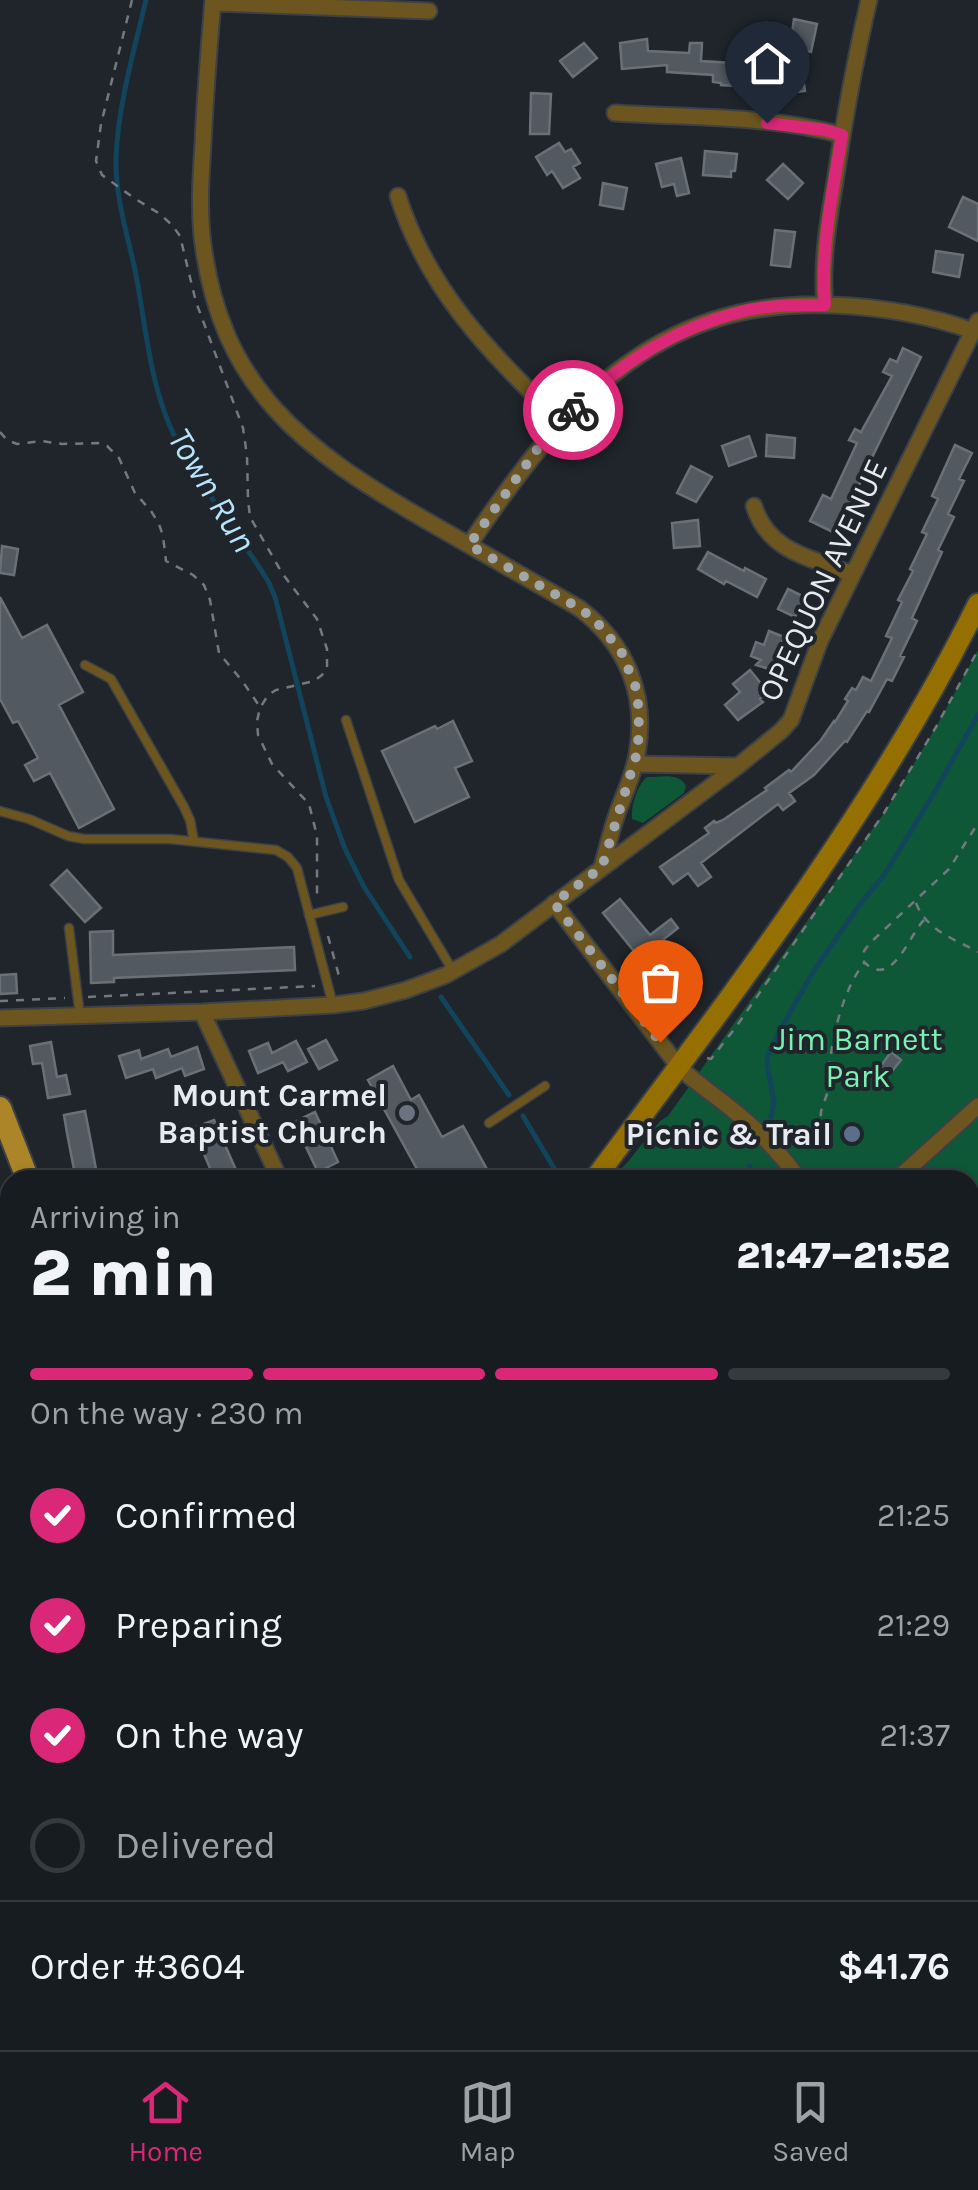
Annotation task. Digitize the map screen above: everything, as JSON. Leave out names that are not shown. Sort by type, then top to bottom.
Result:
[{"type":"main road","points":[[602,1170],[784,922],[889,766],[920,716],[978,604]]},
{"type":"main road","points":[[0,1108],[24,1170]]},
{"type":"street","points":[[825,305],[828,222],[869,0]]},
{"type":"street","points":[[429,11],[213,2],[200,199],[208,271],[235,350],[260,393],[324,457],[366,486],[579,608],[594,619],[621,651],[636,688],[638,750],[602,867]]},
{"type":"street","points":[[615,113],[738,119],[842,135]]},
{"type":"street","points":[[398,196],[409,229],[446,297],[560,422]]},
{"type":"street","points":[[469,545],[560,422],[619,369],[674,336],[738,312],[788,305],[900,310],[976,326]]},
{"type":"street","name":"OPEQUON AVENUE","points":[[0,1018],[332,1005],[406,990],[453,971],[501,944],[782,730],[795,713],[820,640],[976,326]]},
{"type":"street","points":[[754,506],[759,522],[774,541],[852,574]]},
{"type":"street","points":[[635,764],[738,766]]},
{"type":"street","points":[[554,903],[679,1067],[698,1086],[733,1110],[792,1170]]},
{"type":"street","points":[[202,1012],[275,1170]]},
{"type":"street","points":[[907,1170],[978,1106]]},
{"type":"lane","points":[[86,666],[111,678],[184,807],[194,841]]},
{"type":"lane","points":[[346,720],[398,880],[453,971]]},
{"type":"lane","points":[[0,811],[84,839],[265,847],[288,857],[296,868],[332,1005]]},
{"type":"lane","points":[[309,915],[344,907]]},
{"type":"lane","points":[[69,928],[80,1016]]},
{"type":"lane","points":[[489,1124],[545,1086]]},
{"type":"path","points":[[0,1001],[328,986],[340,976],[316,885],[317,836],[309,804],[272,764],[258,735],[257,721],[264,700],[276,690],[314,681],[326,669],[327,648],[317,619],[282,572],[250,517],[243,428],[196,302],[180,236],[160,214],[102,175],[96,161],[132,0]]},
{"type":"path","points":[[0,432],[16,444],[98,443],[113,451],[135,492],[159,524],[164,559],[204,585],[218,650],[260,708]]},
{"type":"path","points":[[824,1132],[819,1114],[827,1094],[836,1030],[850,986],[864,962],[864,951],[948,868],[978,823]]},
{"type":"path","points":[[915,901],[924,920],[978,952]]},
{"type":"path","points":[[864,962],[878,970],[892,964],[924,920]]},
{"type":"green space","name":"Jim Barnett Park","points":[[978,650],[978,1170],[620,1170],[668,1116],[884,813]]},
{"type":"green space","points":[[647,777],[675,777],[686,786],[684,793],[643,823],[632,819],[632,814],[638,790]]},
{"type":"building","points":[[794,19],[817,24],[811,52],[775,44],[778,30],[792,33]]},
{"type":"building","points":[[647,39],[648,51],[689,53],[690,43],[702,43],[701,61],[750,64],[749,87],[721,85],[713,82],[713,75],[667,72],[667,65],[622,69],[620,43]]},
{"type":"building","points":[[584,43],[597,58],[573,77],[560,61]]},
{"type":"building","points":[[802,71],[805,91],[779,94],[776,74]]},
{"type":"building","points":[[531,93],[551,94],[549,134],[530,134]]},
{"type":"building","points":[[559,143],[565,152],[571,149],[580,163],[573,167],[580,178],[563,188],[552,171],[547,175],[536,157]]},
{"type":"building","points":[[705,151],[737,154],[731,177],[703,175]]},
{"type":"building","points":[[681,158],[689,193],[677,196],[674,184],[662,187],[656,164]]},
{"type":"building","points":[[783,164],[803,183],[788,199],[767,180]]},
{"type":"building","points":[[603,183],[627,188],[623,209],[600,205]]},
{"type":"building","points":[[963,197],[978,204],[978,241],[949,227]]},
{"type":"building","points":[[775,230],[795,232],[790,267],[771,265]]},
{"type":"building","points":[[936,251],[963,255],[959,277],[933,272]]},
{"type":"building","points":[[903,348],[921,357],[839,535],[810,521],[823,495],[831,499],[857,443],[849,440],[855,429],[861,432],[892,376],[883,372],[890,359],[897,362]]},
{"type":"building","points":[[767,435],[795,438],[794,458],[766,456]]},
{"type":"building","points":[[749,436],[756,456],[729,466],[722,446]]},
{"type":"building","points":[[955,445],[972,453],[948,514],[954,517],[938,550],[942,552],[912,618],[917,621],[892,681],[887,679],[847,742],[789,793],[795,801],[783,810],[778,804],[701,863],[711,877],[698,886],[688,873],[673,884],[660,867],[709,833],[705,828],[714,821],[723,820],[791,772],[835,722],[852,688],[856,690],[863,677],[871,681],[892,638],[886,636],[927,534],[922,532],[938,499],[932,496]]},
{"type":"building","points":[[691,466],[712,477],[696,502],[677,493]]},
{"type":"building","points":[[698,520],[700,546],[674,548],[672,523]]},
{"type":"building","points":[[2,546],[18,549],[14,575],[0,573]]},
{"type":"building","points":[[708,552],[766,579],[757,597],[698,569]]},
{"type":"building","points":[[788,589],[805,597],[795,617],[778,609]]},
{"type":"building","points":[[0,597],[22,638],[47,625],[83,692],[59,705],[114,809],[79,828],[50,773],[34,781],[25,765],[38,758],[18,721],[13,723],[0,699]]},
{"type":"building","points":[[769,631],[784,637],[772,670],[756,665],[761,660],[751,656],[756,642],[764,645]]},
{"type":"building","points":[[750,670],[768,692],[760,699],[763,702],[738,720],[725,705],[740,692],[733,684]]},
{"type":"building","points":[[453,721],[472,761],[455,768],[469,797],[415,822],[382,751]]},
{"type":"building","points":[[67,870],[101,908],[85,922],[51,885]]},
{"type":"building","points":[[620,899],[650,935],[671,919],[678,928],[664,939],[688,967],[678,975],[686,985],[671,997],[603,913]]},
{"type":"building","points":[[113,931],[113,955],[294,947],[295,970],[114,978],[114,982],[91,983],[90,932]]},
{"type":"building","points":[[16,974],[17,993],[0,994],[0,975]]},
{"type":"building","points":[[326,1040],[337,1060],[319,1069],[308,1049]]},
{"type":"building","points":[[296,1041],[307,1062],[288,1071],[283,1062],[258,1073],[249,1051],[268,1043],[272,1053]]},
{"type":"building","points":[[51,1042],[57,1077],[66,1075],[70,1094],[48,1098],[42,1063],[33,1064],[30,1046]]},
{"type":"building","points":[[197,1047],[204,1069],[185,1076],[182,1068],[156,1078],[153,1069],[126,1078],[119,1056],[139,1050],[141,1059],[168,1049],[171,1057]]},
{"type":"building","points":[[891,1052],[901,1060],[889,1075],[880,1067]]},
{"type":"building","name":"Mount Carmel Baptist Church","points":[[393,1066],[411,1100],[419,1095],[442,1137],[463,1126],[487,1170],[418,1170],[368,1080]]},
{"type":"building","points":[[85,1111],[96,1170],[74,1170],[64,1115]]},
{"type":"building","points":[[315,1112],[338,1162],[317,1170],[294,1122]]},
{"type":"building","points":[[214,1120],[236,1170],[211,1170],[193,1128]]},
{"type":"waterway","name":"Town Run","points":[[146,0],[123,98],[116,172],[158,394],[183,453],[268,581],[326,797],[345,849],[364,887],[410,957]]},
{"type":"waterway","points":[[771,1117],[774,1102],[767,1065],[778,1034],[813,972],[885,874],[978,715]]},
{"type":"waterway","name":"Town Run","points":[[441,997],[509,1095]]},
{"type":"waterway","name":"Town Run","points":[[523,1116],[555,1170]]},
{"type":"waterway","points":[[749,1170],[750,1166]]},
{"type":"way so far","points":[[573,410],[541,444],[469,545],[594,619],[628,665],[639,712],[635,764],[602,867],[554,903],[660,1042]]},
{"type":"place","name":"Mount Carmel Baptist Church","points":[[407,1113]]},
{"type":"place","name":"Picnic & Trail","points":[[852,1134]]},
{"type":"route","points":[[573,410],[619,369],[674,336],[738,312],[825,305],[828,222],[842,135],[767,123]]}]
